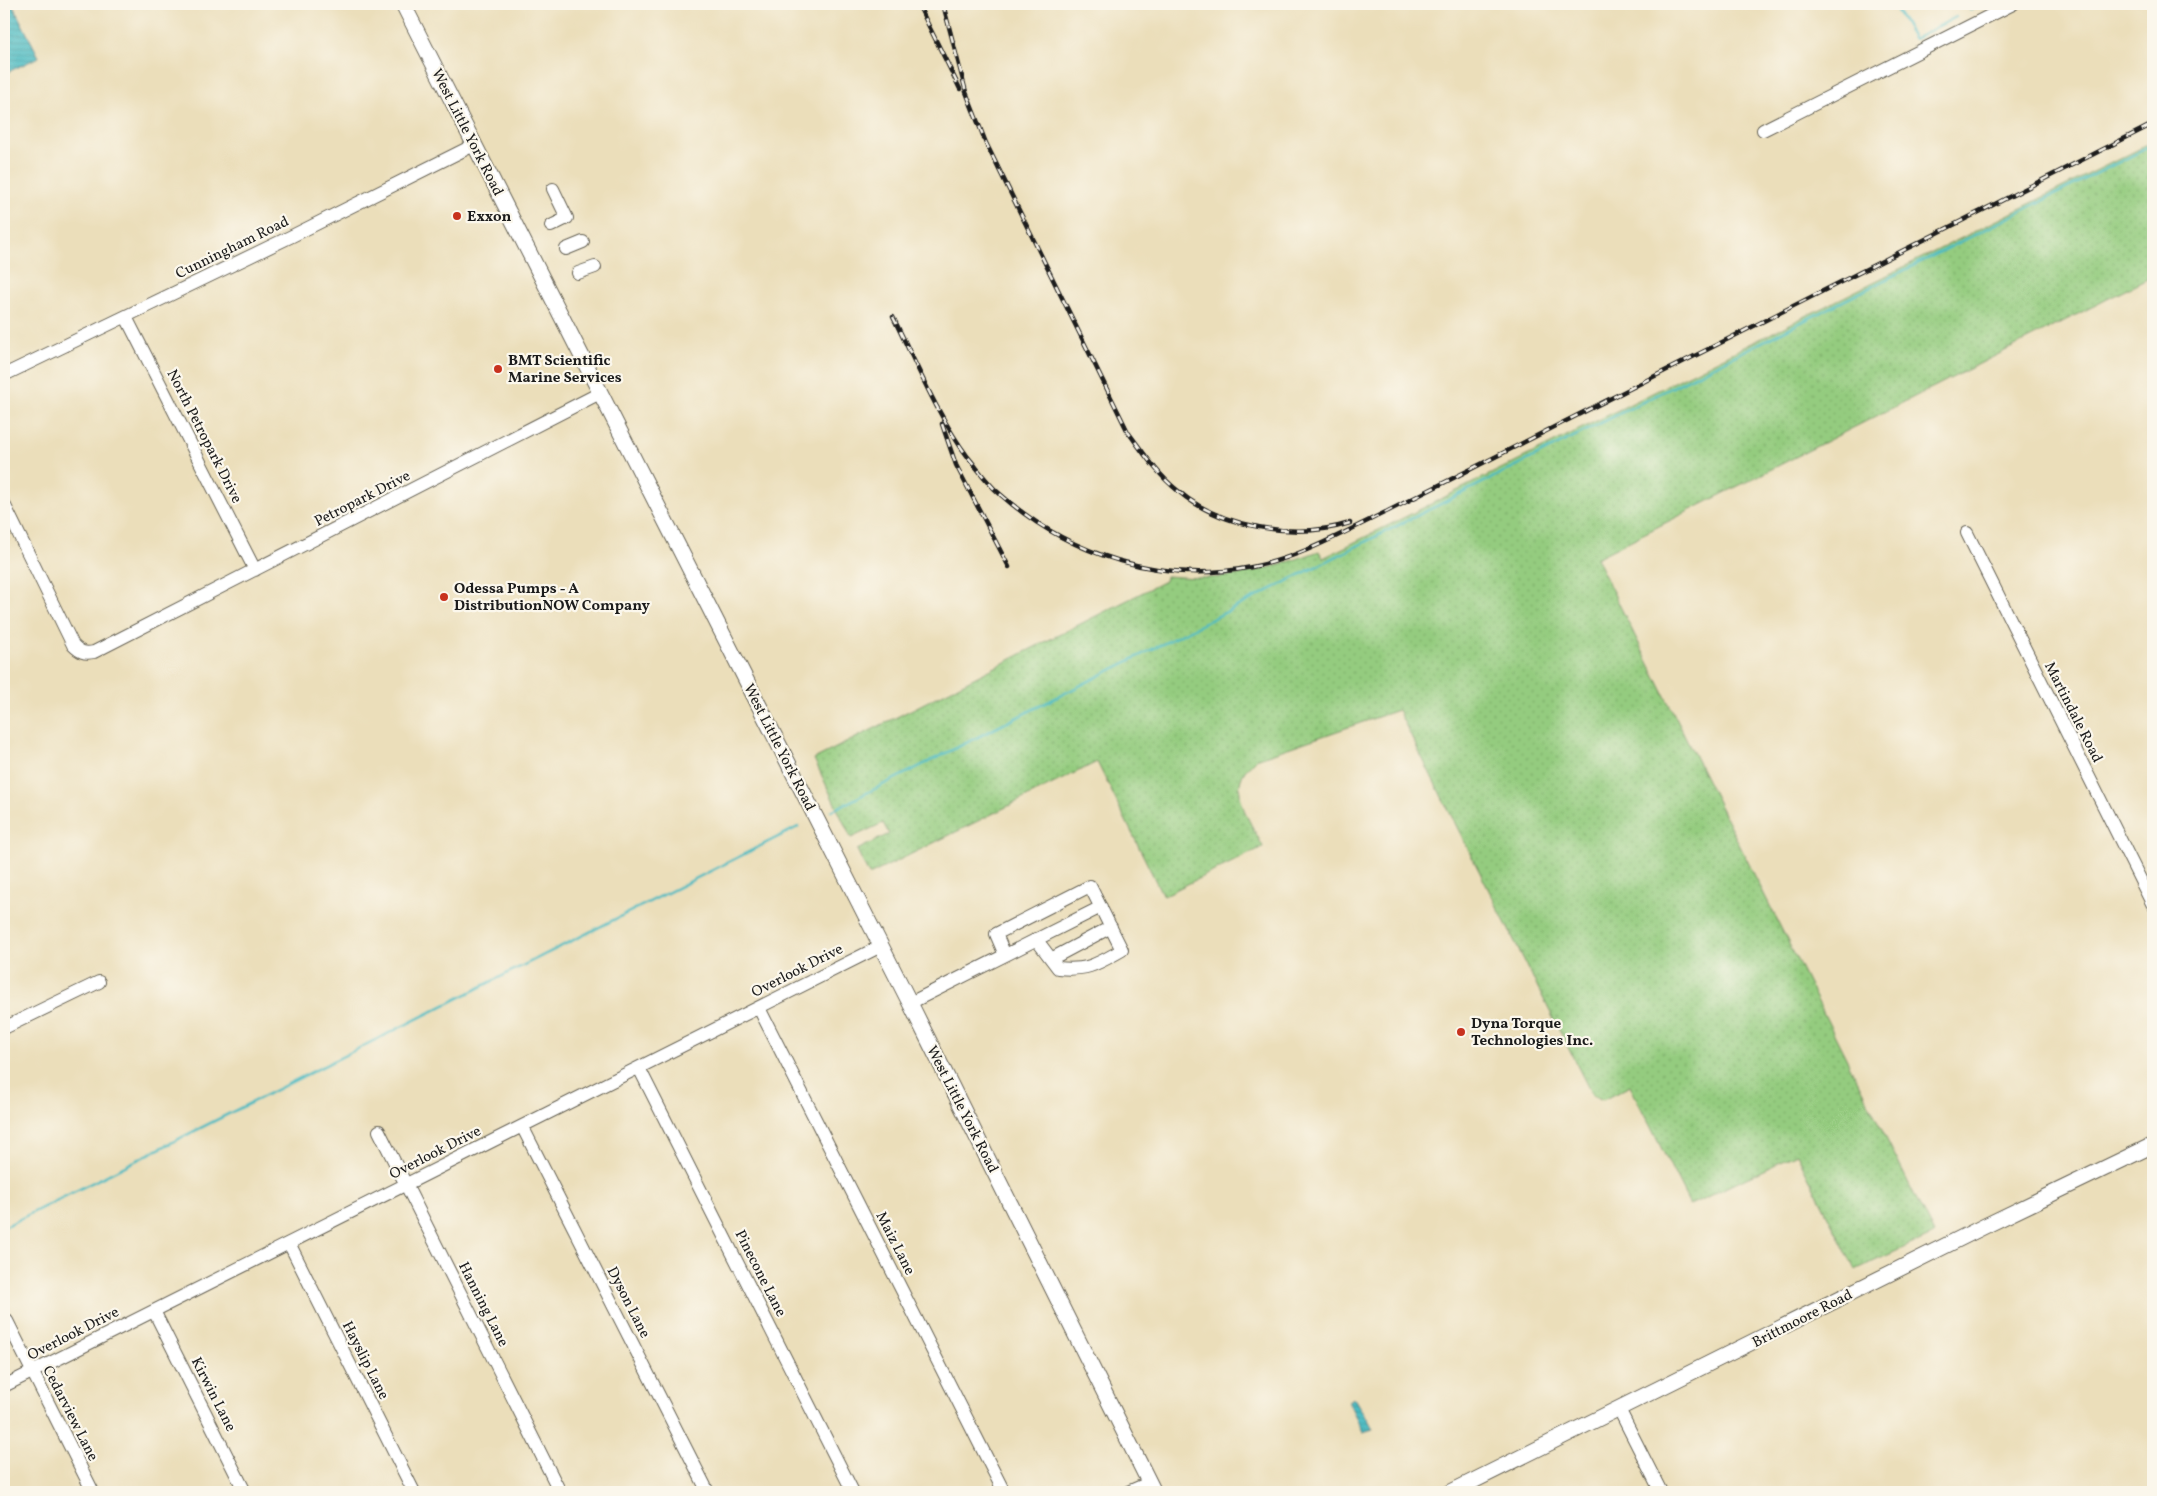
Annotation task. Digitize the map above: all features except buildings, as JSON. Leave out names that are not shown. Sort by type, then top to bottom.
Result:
[{"type":"main road","name":"West Little York Road","points":[[402,4],[910,1003],[1152,1488]]},
{"type":"main road","name":"Brittmoore Road","points":[[1452,1492],[2024,1207],[2153,1145]]},
{"type":"street","points":[[1763,130],[2013,4]]},
{"type":"street","name":"Cunningham Road","points":[[4,375],[126,317],[474,144]]},
{"type":"street","points":[[551,226],[567,218],[553,190]]},
{"type":"street","points":[[566,249],[583,242]]},
{"type":"street","points":[[578,274],[595,267]]},
{"type":"street","name":"North Petropark Drive","points":[[126,317],[255,570]]},
{"type":"street","name":"Petropark Drive","points":[[4,504],[73,645],[79,652],[85,654],[94,652],[600,393]]},
{"type":"street","name":"Martindale Road","points":[[1967,533],[2153,905]]},
{"type":"street","points":[[1005,955],[996,934],[1088,886],[1092,887],[1122,950],[1096,964],[1077,970],[1058,968],[1036,939]]},
{"type":"street","points":[[910,1003],[1101,906]]},
{"type":"street","points":[[1051,959],[1111,927]]},
{"type":"street","name":"Overlook Drive","points":[[4,1386],[881,946]]},
{"type":"street","points":[[4,1028],[99,982]]},
{"type":"street","name":"Maiz Lane","points":[[759,1008],[1004,1492]]},
{"type":"street","name":"Pinecone Lane","points":[[639,1068],[853,1492]]},
{"type":"street","name":"Dyson Lane","points":[[522,1126],[708,1492]]},
{"type":"street","name":"Hanning Lane","points":[[379,1131],[560,1492]]},
{"type":"street","name":"Hayslip Lane","points":[[289,1243],[414,1492]]},
{"type":"street","name":"Kirwin Lane","points":[[154,1311],[245,1492]]},
{"type":"street","name":"Cedarview Lane","points":[[7,1321],[93,1492]]},
{"type":"street","points":[[1619,1409],[1661,1492]]},
{"type":"street","points":[[1128,1492],[1152,1488]]},
{"type":"green space","points":[[2153,142],[2153,276],[1596,558],[1934,1234],[1855,1270],[1797,1154],[1690,1205],[1630,1086],[1603,1100],[1592,1095],[1398,710],[1256,759],[1245,771],[1241,780],[1240,790],[1244,810],[1263,847],[1163,896],[1097,762],[869,875],[857,850],[889,834],[883,823],[851,838],[814,759],[1165,581],[1166,576],[1193,578],[1223,577],[1279,565],[1319,551],[1323,558]]},
{"type":"water","points":[[4,4],[12,4],[39,57],[4,74]]},
{"type":"water","points":[[1354,1398],[1373,1429],[1363,1432],[1348,1401]]},
{"type":"waterway","points":[[1893,4],[1914,39],[1956,17]]},
{"type":"waterway","points":[[1970,10],[1983,4]]},
{"type":"waterway","points":[[831,811],[2153,145]]},
{"type":"waterway","points":[[4,1227],[798,827]]},
{"type":"railway","points":[[918,4],[960,89]]},
{"type":"railway","points":[[943,4],[966,92],[986,143],[1128,432],[1151,462],[1170,484],[1195,503],[1215,514],[1236,522],[1283,530],[1329,528],[1350,523]]},
{"type":"railway","points":[[893,317],[937,408],[957,442],[991,486],[1027,515],[1055,534],[1086,549],[1117,560],[1150,568],[1184,572],[1218,572],[1252,567],[1305,551],[1338,536],[2153,124]]},
{"type":"railway","points":[[942,424],[956,465],[1009,567]]},
{"type":"place","name":"Exxon","points":[[457,216]]},
{"type":"place","name":"BMT Scientific Marine Services","points":[[498,369]]},
{"type":"place","name":"Odessa Pumps - A DistributionNOW Company","points":[[444,597]]},
{"type":"place","name":"Dyna Torque Technologies Inc.","points":[[1461,1032]]}]
